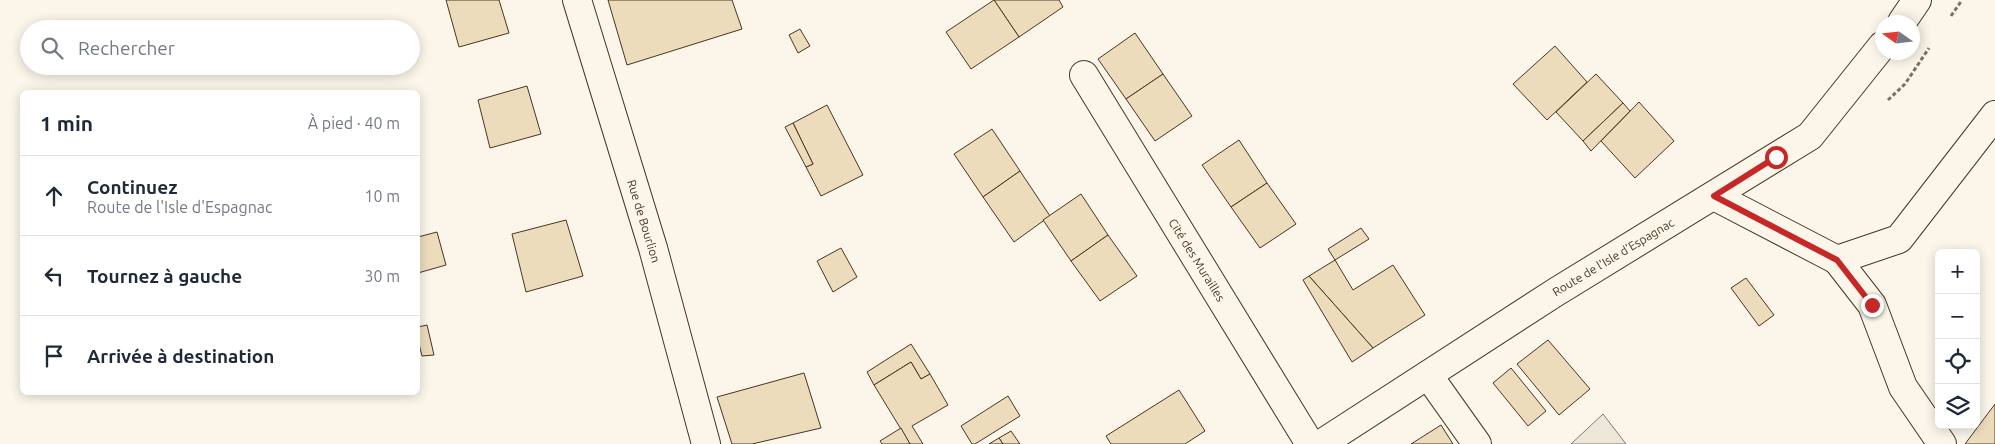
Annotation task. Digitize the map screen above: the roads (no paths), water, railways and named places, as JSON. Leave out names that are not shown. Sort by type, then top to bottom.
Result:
[{"type":"street","name":"Rue de Bourlion","points":[[577,0],[653,248],[706,444]]},
{"type":"street","points":[[1907,15],[1917,0]]},
{"type":"street","name":"Route de l'Isle d'Espagnac","points":[[1321,444],[1556,292],[1810,136],[1875,55]]},
{"type":"street","name":"Cité des Murailles","points":[[1084,75],[1310,444]]},
{"type":"street","points":[[1837,260],[1899,239],[1995,115]]},
{"type":"street","points":[[1714,196],[1837,260],[1872,305],[1903,387],[1942,444]]},
{"type":"street","points":[[1428,375],[1478,444]]}]
